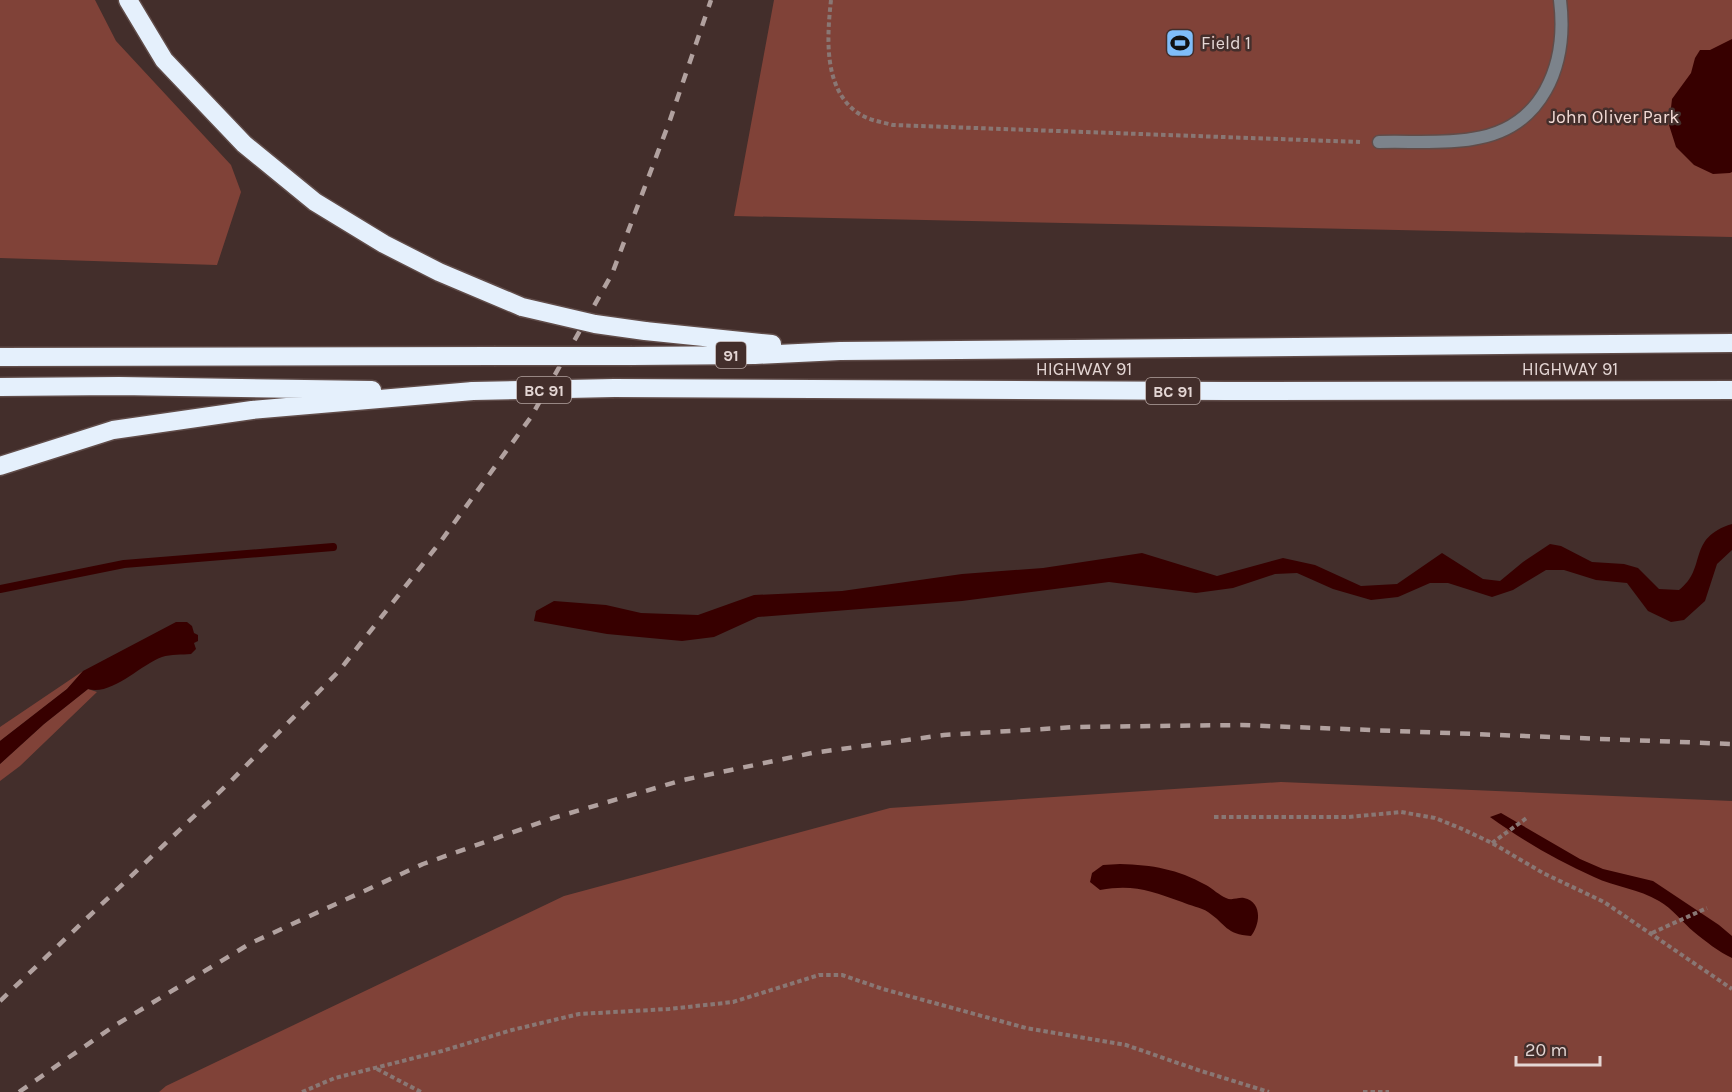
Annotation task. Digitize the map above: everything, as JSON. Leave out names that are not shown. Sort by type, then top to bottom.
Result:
[{"type":"highway","points":[[128,0],[164,60],[244,144],[315,202],[384,244],[439,272],[522,307],[595,324],[835,351]]},
{"type":"highway","name":"HIGHWAY 91","points":[[835,351],[1732,343]]},
{"type":"highway","name":"91","points":[[0,357],[632,356],[755,355],[835,351]]},
{"type":"highway","points":[[0,387],[119,386],[473,391]]},
{"type":"highway","name":"HIGHWAY 91","points":[[473,391],[614,388],[1213,391],[1732,390]]},
{"type":"highway","points":[[0,466],[113,430],[252,410],[473,391]]},
{"type":"lane","points":[[1379,142],[1472,139],[1503,131],[1524,117],[1537,105],[1549,88],[1555,70],[1560,46],[1560,0]]},
{"type":"path","points":[[831,0],[828,26],[829,57],[837,88],[844,101],[858,114],[873,121],[893,125],[1379,142]]},
{"type":"path","points":[[1214,817],[1349,817],[1401,812],[1435,818],[1492,843],[1543,873],[1604,902],[1732,989]]},
{"type":"path","points":[[1492,843],[1528,817]]},
{"type":"path","points":[[1651,933],[1707,909]]},
{"type":"path","points":[[302,1092],[335,1078],[579,1014],[669,1009],[733,1002],[819,975],[842,975],[883,989],[1026,1028],[1126,1045],[1198,1071],[1269,1092]]},
{"type":"path","points":[[376,1068],[421,1092]]},
{"type":"path","points":[[1363,1092],[1389,1092]]},
{"type":"green space","points":[[0,0],[95,0],[116,41],[231,165],[241,192],[217,265],[0,258]]},
{"type":"green space","name":"John Oliver Park","points":[[774,0],[1732,0],[1732,237],[734,216]]},
{"type":"green space","points":[[83,671],[67,689],[0,741],[0,727]]},
{"type":"green space","points":[[88,689],[97,692],[20,766],[0,781],[0,764],[44,724]]},
{"type":"green space","points":[[1281,782],[1732,801],[1732,1092],[159,1092],[166,1086],[564,896],[890,808]]},
{"type":"shaded area","points":[[1732,39],[1732,172],[1713,174],[1694,165],[1676,147],[1669,125],[1672,99],[1691,73],[1700,50],[1710,50]]},
{"type":"shaded area","points":[[1732,524],[1732,550],[1717,564],[1705,601],[1684,620],[1671,622],[1648,611],[1627,583],[1596,580],[1564,570],[1546,570],[1513,590],[1492,597],[1448,583],[1430,583],[1398,597],[1371,600],[1333,589],[1297,573],[1275,574],[1233,588],[1196,593],[1109,582],[962,601],[758,617],[714,637],[682,641],[607,634],[534,621],[536,611],[554,601],[606,605],[641,613],[698,615],[754,595],[842,591],[962,574],[1043,568],[1142,553],[1217,576],[1283,558],[1315,565],[1361,586],[1397,584],[1442,553],[1483,579],[1500,581],[1550,544],[1561,546],[1592,562],[1624,564],[1638,568],[1659,589],[1679,590],[1693,572],[1708,537]]},
{"type":"shaded area","points":[[176,622],[187,622],[198,635],[198,641],[194,643],[196,649],[191,654],[162,657],[107,688],[88,689],[44,724],[0,764],[0,741],[67,689],[83,671]]},
{"type":"shaded area","points":[[1501,813],[1580,859],[1603,869],[1653,881],[1732,936],[1732,958],[1717,950],[1659,901],[1567,864],[1527,842],[1490,817]]},
{"type":"shaded area","points":[[1103,865],[1143,865],[1175,872],[1206,885],[1226,898],[1250,900],[1258,914],[1254,931],[1251,936],[1236,933],[1205,910],[1160,895],[1132,888],[1100,890],[1090,882],[1092,873]]},
{"type":"waterway","points":[[0,589],[124,564],[333,547]]},
{"type":"railway","points":[[0,1001],[230,782],[339,671],[441,541],[531,417],[612,274],[670,120],[711,0]]},
{"type":"railway","points":[[19,1092],[114,1026],[251,943],[423,864],[553,818],[683,780],[812,753],[944,735],[1076,727],[1241,725],[1732,744]]},
{"type":"place","name":"Field 1","points":[[1180,43]]}]
